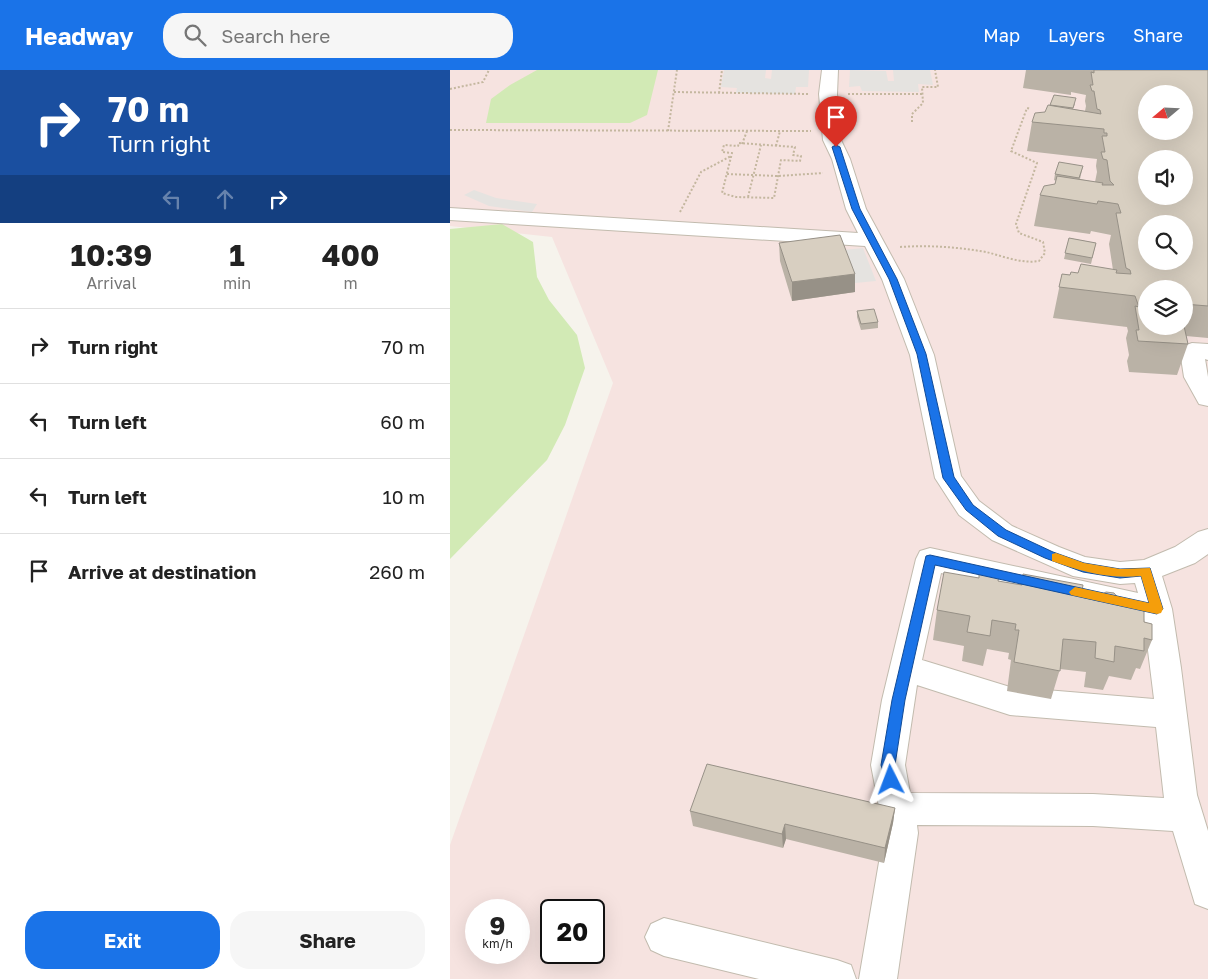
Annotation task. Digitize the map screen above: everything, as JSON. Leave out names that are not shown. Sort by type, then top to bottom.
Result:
[{"type":"lane","points":[[830,70],[828,88],[830,131],[856,209],[893,279],[922,354],[948,478],[970,508],[1002,533],[1049,555],[1083,568],[1120,574],[1146,571],[1185,555],[1208,540]]},
{"type":"lane","points":[[450,214],[875,244]]},
{"type":"lane","points":[[1208,352],[1192,351],[1196,377],[1208,398]]},
{"type":"lane","points":[[878,979],[901,833],[888,765],[905,668],[930,559],[1157,609]]},
{"type":"lane","points":[[1146,571],[1157,609],[1172,714],[1180,795],[1208,891]]},
{"type":"lane","points":[[905,668],[1010,701],[1172,714]]},
{"type":"lane","points":[[896,809],[1093,810],[1186,815]]},
{"type":"lane","points":[[664,937],[837,979]]},
{"type":"path","points":[[450,89],[483,82],[489,70]]},
{"type":"path","points":[[668,131],[677,70]]},
{"type":"path","points":[[718,93],[722,70]]},
{"type":"path","points":[[912,122],[912,114],[923,104],[922,87],[938,88],[935,70]]},
{"type":"path","points":[[674,92],[816,94]]},
{"type":"path","points":[[839,94],[923,94]]},
{"type":"path","points":[[875,244],[951,248],[997,255],[1025,263],[1039,261],[1045,253],[1043,242],[1019,233],[1016,224],[1037,163],[1020,157],[1011,151],[1027,108],[1031,109]]},
{"type":"path","points":[[450,130],[819,131]]},
{"type":"path","points":[[742,144],[746,131]]},
{"type":"path","points":[[776,146],[780,131]]},
{"type":"path","points":[[739,143],[742,144],[795,147],[793,155],[801,156],[800,161],[781,160],[774,198],[724,196],[722,193],[732,152],[722,152],[724,145],[738,146],[739,143]]},
{"type":"path","points":[[748,196],[761,144]]},
{"type":"path","points":[[681,209],[701,172],[731,156]]},
{"type":"path","points":[[727,174],[778,176],[844,171]]},
{"type":"shaded area","points":[[450,70],[1208,70],[1208,979],[450,979],[450,845],[613,383],[552,237],[450,226]]},
{"type":"shaded area","points":[[724,70],[766,70],[765,78],[771,79],[772,70],[809,70],[808,87],[796,87],[795,94],[736,93],[737,88],[721,87]]},
{"type":"shaded area","points":[[850,70],[886,71],[888,81],[894,81],[893,70],[930,70],[933,85],[918,84],[919,92],[862,91],[860,86],[849,87]]},
{"type":"shaded area","points":[[474,190],[496,198],[537,204],[532,212],[489,206],[464,195]]},
{"type":"shaded area","points":[[863,248],[876,281],[855,283],[843,250]]},
{"type":"green space","points":[[537,70],[658,70],[647,115],[630,123],[486,123],[491,99],[510,85]]},
{"type":"green space","points":[[502,224],[533,242],[537,277],[549,300],[577,335],[585,368],[565,425],[547,460],[450,559],[450,229]]},
{"type":"building","points":[[1094,70],[1208,70],[1208,306],[1193,305],[1193,280],[1138,280],[1138,304],[1135,296],[1059,287],[1062,274],[1078,273],[1081,264],[1117,270],[1116,273],[1131,274],[1130,270],[1126,268],[1116,213],[1121,213],[1118,204],[1098,201],[1097,204],[1040,195],[1044,186],[1055,184],[1057,176],[1103,183],[1102,185],[1114,185],[1110,181],[1107,160],[1103,159],[1101,152],[1105,152],[1102,136],[1107,136],[1107,133],[1104,133],[1104,129],[1032,122],[1035,113],[1045,112],[1048,105],[1101,114],[1100,110],[1097,109],[1094,91],[1092,91],[1090,85],[1093,85],[1091,72],[1094,73]]},
{"type":"building","points":[[1054,95],[1076,98],[1073,108],[1050,105]]},
{"type":"building","points":[[1059,162],[1083,166],[1079,178],[1055,174]]},
{"type":"building","points":[[840,235],[855,274],[792,282],[779,243]]},
{"type":"building","points":[[1069,238],[1096,243],[1092,258],[1065,253]]},
{"type":"building","points":[[1135,306],[1138,307],[1138,324]]},
{"type":"building","points":[[874,309],[878,322],[861,324],[857,311]]},
{"type":"building","points":[[1136,330],[1138,330],[1138,335],[1186,335],[1188,344],[1138,341]]},
{"type":"building","points":[[987,570],[999,576],[998,581],[1022,585],[1023,574],[1083,585],[1081,597],[1099,601],[1099,596],[1106,592],[1114,593],[1120,600],[1119,604],[1144,609],[1144,622],[1152,624],[1152,640],[1144,638],[1144,651],[1115,646],[1114,662],[1095,658],[1096,642],[1063,639],[1060,671],[1014,662],[1019,630],[1015,630],[1016,624],[992,620],[990,636],[967,632],[970,616],[937,610],[944,572],[979,578],[979,573]]},
{"type":"building","points":[[707,764],[895,808],[885,848],[785,824],[782,834],[690,811]]},
{"type":"slow traffic","points":[[1056,558],[1083,568],[1120,574],[1146,571],[1157,609],[1075,592]]},
{"type":"route","points":[[836,147],[856,209],[893,279],[922,354],[940,448],[948,478],[970,508],[1002,533],[1049,555],[1083,568],[1120,574],[1146,571],[1157,609],[930,559],[898,700],[888,765],[891,780]]}]
